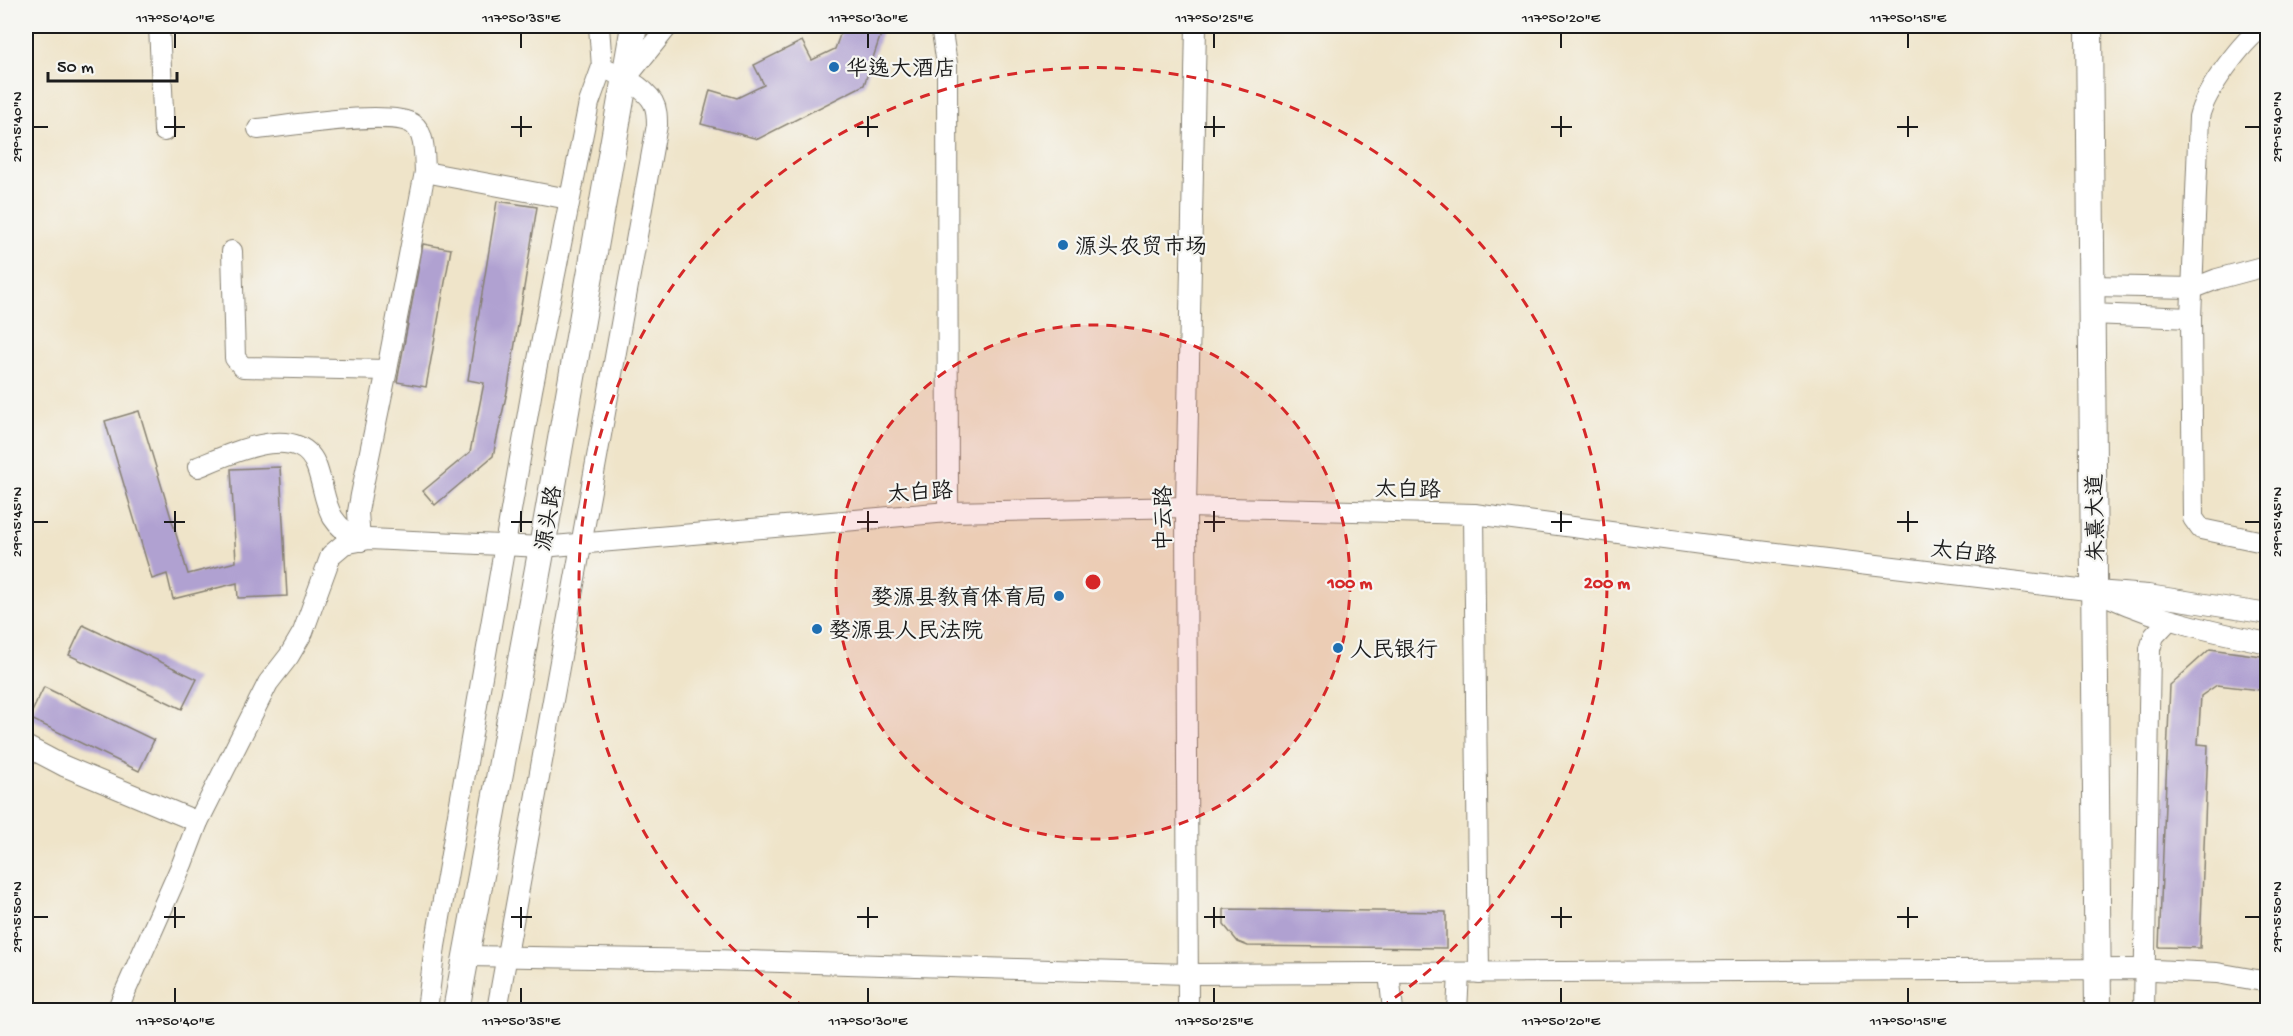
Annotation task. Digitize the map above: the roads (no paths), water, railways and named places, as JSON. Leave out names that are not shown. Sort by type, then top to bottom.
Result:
[{"type":"main road","name":"源头路","points":[[456,1011],[542,547],[634,26]]},
{"type":"main road","name":"朱熹大道","points":[[2089,26],[2096,591],[2098,1011]]},
{"type":"street","points":[[159,26],[164,131]]},
{"type":"street","points":[[427,1011],[435,946],[569,199],[589,103],[602,67],[599,26]]},
{"type":"street","points":[[626,78],[668,26]]},
{"type":"street","points":[[941,26],[947,64],[948,512]]},
{"type":"street","name":"中云路","points":[[1188,1011],[1186,507],[1196,26]]},
{"type":"street","points":[[2264,26],[2250,35],[2201,108],[2197,135],[2194,288],[2191,318],[2193,518],[2201,529],[2268,543]]},
{"type":"street","points":[[497,1011],[657,125],[656,110],[652,100],[626,78],[602,67]]},
{"type":"street","points":[[258,129],[384,117],[412,124],[422,137],[425,172],[358,512],[360,541]]},
{"type":"street","points":[[425,172],[569,199]]},
{"type":"street","points":[[232,251],[236,358],[243,367],[387,370]]},
{"type":"street","points":[[2091,286],[2194,288],[2217,279],[2258,268],[2268,268]]},
{"type":"street","points":[[2091,314],[2191,318]]},
{"type":"street","points":[[198,467],[246,448],[278,442],[301,446],[310,452],[317,468],[323,495],[332,517],[344,532],[360,541]]},
{"type":"street","name":"太白路","points":[[360,541],[369,539],[421,540],[542,547],[948,512],[1186,507],[1474,514],[1729,547],[2096,591],[2148,595],[2268,614]]},
{"type":"street","points":[[1457,1011],[1469,974],[1474,514]]},
{"type":"street","points":[[117,1011],[198,822],[268,683],[289,656],[303,632],[331,555],[344,544],[360,541]]},
{"type":"street","points":[[2096,591],[2169,620],[2202,630],[2268,643]]},
{"type":"street","points":[[2144,1011],[2150,649],[2154,636],[2169,620]]},
{"type":"street","points":[[26,746],[64,766],[198,822]]},
{"type":"street","points":[[465,956],[713,960],[1188,974],[2098,969],[2217,973],[2268,982]]},
{"type":"street","points":[[1389,974],[1393,1011]]},
{"type":"place","name":"华逸大酒店","points":[[834,67]]},
{"type":"place","name":"源头农贸市场","points":[[1063,245]]},
{"type":"place","name":"婺源县教育体育局","points":[[1059,596]]},
{"type":"place","name":"婺源县人民法院","points":[[817,629]]},
{"type":"place","name":"人民银行","points":[[1338,648]]}]
